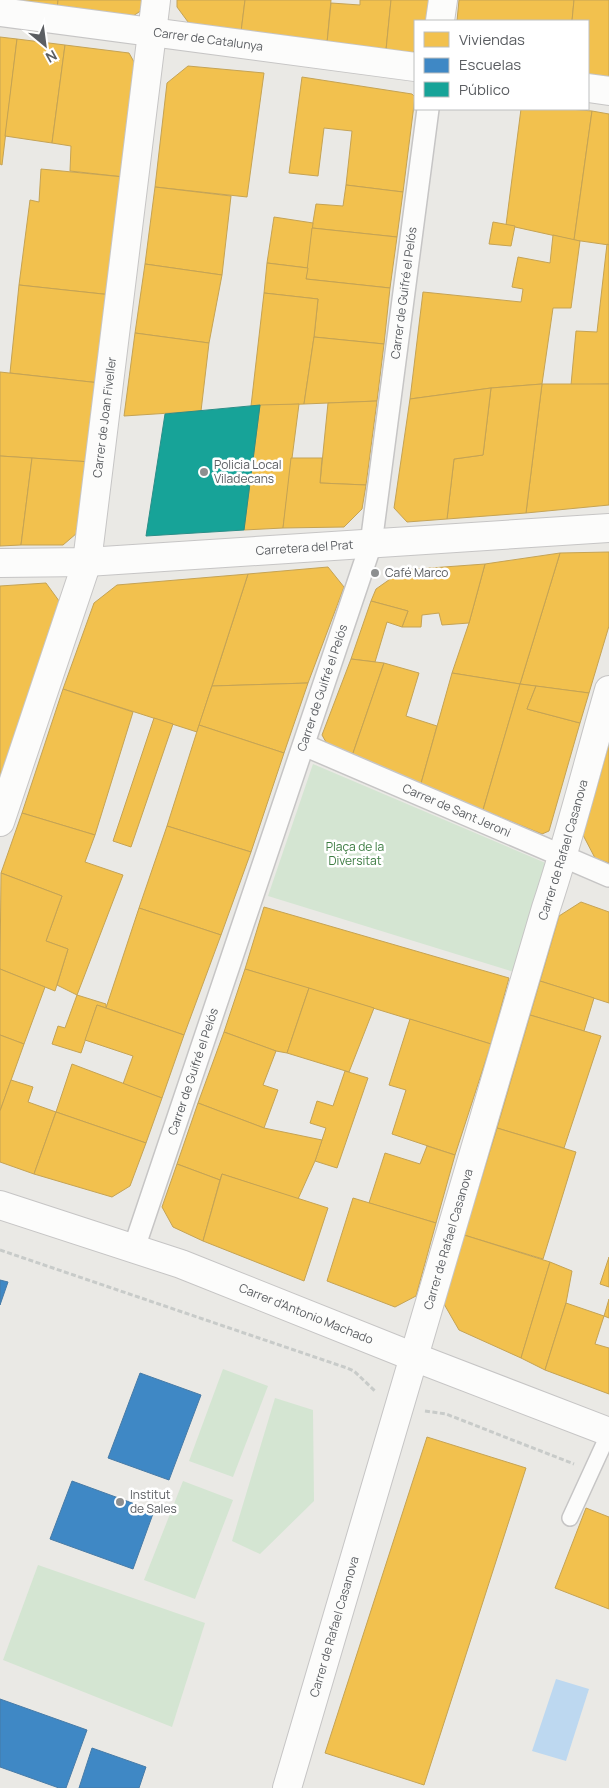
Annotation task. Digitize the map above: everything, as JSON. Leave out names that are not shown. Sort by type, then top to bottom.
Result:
[{"type":"street","name":"Carrer de Joan Fiveller","points":[[0,822],[87,562],[156,0]]},
{"type":"street","points":[[440,20],[442,0]]},
{"type":"street","name":"Carrer de Catalunya","points":[[0,12],[414,67]]},
{"type":"street","points":[[589,88],[609,91]]},
{"type":"street","name":"Carrer de Guifré el Pelós","points":[[134,1248],[371,544],[428,110]]},
{"type":"street","name":"Carretera del Prat","points":[[0,563],[87,562],[609,528]]},
{"type":"street","name":"Carrer de Rafael Casanova","points":[[287,1788],[546,908],[563,857],[609,690]]},
{"type":"street","name":"Carrer de Sant Jeroni","points":[[304,745],[609,876]]},
{"type":"street","name":"Carrer d'Antonio Machado","points":[[0,1205],[180,1264],[609,1432]]},
{"type":"lane","points":[[570,1518],[609,1432]]},
{"type":"path","points":[[0,1250],[346,1368],[354,1372],[385,1401],[446,1414],[592,1471]]},
{"type":"green space","name":"Plaça de la Diversitat","points":[[313,764],[548,864],[514,972],[268,896]]},
{"type":"green space","points":[[223,1369],[268,1386],[233,1477],[189,1461]]},
{"type":"green space","points":[[275,1398],[313,1410],[314,1501],[260,1554],[232,1541]]},
{"type":"green space","points":[[183,1481],[233,1500],[195,1599],[144,1580]]},
{"type":"green space","points":[[38,1565],[205,1623],[172,1727],[3,1660]]},
{"type":"water","points":[[556,1679],[589,1689],[566,1761],[532,1751]]},
{"type":"building: Viviendas","points":[[15,0],[58,0],[57,10],[15,4]]},
{"type":"building: Viviendas","points":[[58,0],[146,0],[145,8],[130,18],[57,10]]},
{"type":"building: Viviendas","points":[[177,0],[245,0],[241,32],[191,26],[177,7]]},
{"type":"building: Viviendas","points":[[245,0],[331,0],[327,43],[241,32]]},
{"type":"building: Viviendas","points":[[360,0],[391,0],[386,50],[327,43],[331,3],[360,5]]},
{"type":"building: Viviendas","points":[[391,0],[429,0],[428,20],[414,20],[414,51],[410,55],[386,50]]},
{"type":"building: Viviendas","points":[[459,0],[574,0],[572,20],[457,20]]},
{"type":"building: Viviendas","points":[[574,0],[609,0],[609,78],[589,75],[589,20],[572,20]]},
{"type":"building: Viviendas","points":[[0,37],[17,39],[2,165],[0,164]]},
{"type":"building: Viviendas","points":[[17,39],[65,45],[52,143],[5,136]]},
{"type":"building: Viviendas","points":[[65,45],[129,53],[138,69],[124,177],[70,171],[71,146],[52,143]]},
{"type":"building: Viviendas","points":[[188,66],[264,73],[247,197],[155,187],[167,83]]},
{"type":"building: Viviendas","points":[[302,77],[412,94],[414,96],[403,192],[346,185],[352,131],[324,128],[318,176],[289,173]]},
{"type":"building: Viviendas","points":[[521,110],[592,111],[574,240],[506,225]]},
{"type":"building: Viviendas","points":[[592,111],[609,114],[609,245],[574,240]]},
{"type":"building: Viviendas","points":[[41,169],[124,177],[112,295],[19,285],[30,200],[39,202]]},
{"type":"building: Viviendas","points":[[346,185],[403,192],[397,237],[312,228],[316,204],[343,206]]},
{"type":"building: Viviendas","points":[[155,187],[231,196],[222,275],[145,264]]},
{"type":"building: Viviendas","points":[[274,217],[313,223],[308,268],[267,263]]},
{"type":"building: Viviendas","points":[[493,222],[515,226],[511,246],[489,244]]},
{"type":"building: Viviendas","points":[[312,228],[397,237],[390,288],[306,279]]},
{"type":"building: Viviendas","points":[[553,235],[580,241],[571,308],[553,308],[542,384],[491,388],[410,399],[423,292],[521,302],[523,289],[512,287],[518,257],[550,263]]},
{"type":"building: Viviendas","points":[[607,244],[609,245],[609,384],[571,385],[576,331],[597,332]]},
{"type":"building: Viviendas","points":[[267,263],[308,268],[306,279],[390,288],[384,344],[314,337],[318,299],[264,293]]},
{"type":"building: Viviendas","points":[[145,264],[222,275],[209,343],[135,333]]},
{"type":"building: Viviendas","points":[[19,285],[112,295],[100,383],[10,373]]},
{"type":"building: Viviendas","points":[[264,293],[318,299],[304,404],[251,406]]},
{"type":"building: Viviendas","points":[[135,333],[209,343],[201,411],[124,416]]},
{"type":"building: Viviendas","points":[[314,337],[384,344],[377,401],[304,404]]},
{"type":"building: Viviendas","points":[[0,372],[100,383],[91,462],[0,456]]},
{"type":"building: Viviendas","points":[[542,384],[609,384],[609,505],[526,513]]},
{"type":"building: Viviendas","points":[[542,384],[526,513],[447,519],[454,459],[483,455],[491,388]]},
{"type":"building: Viviendas","points":[[491,388],[483,455],[454,459],[447,519],[407,522],[394,508],[410,399]]},
{"type":"building: Viviendas","points":[[377,401],[366,485],[320,483],[328,403]]},
{"type":"building: Viviendas","points":[[299,404],[283,528],[244,530],[260,405]]},
{"type":"building: Viviendas","points":[[0,456],[32,458],[21,545],[0,546]]},
{"type":"building: Viviendas","points":[[32,458],[91,462],[84,527],[63,545],[21,545]]},
{"type":"building: Viviendas","points":[[291,458],[322,458],[320,483],[366,485],[362,509],[344,527],[283,528]]},
{"type":"building: Viviendas","points":[[609,552],[609,626],[589,693],[520,684],[560,553]]},
{"type":"building: Viviendas","points":[[560,553],[520,684],[452,673],[469,623],[485,564]]},
{"type":"building: Viviendas","points":[[485,564],[469,623],[442,625],[439,613],[422,615],[421,627],[402,627],[408,611],[371,601],[376,589],[403,570]]},
{"type":"building: Viviendas","points":[[328,567],[344,587],[308,683],[212,686],[248,574]]},
{"type":"building: Viviendas","points":[[248,574],[197,732],[63,689],[94,603],[117,585]]},
{"type":"building: Viviendas","points":[[46,583],[62,605],[0,779],[0,586]]},
{"type":"building: Viviendas","points":[[371,601],[408,611],[402,627],[387,622],[375,662],[351,659]]},
{"type":"building: Viviendas","points":[[351,659],[384,663],[351,759],[331,751],[322,735]]},
{"type":"building: Viviendas","points":[[384,663],[419,673],[406,716],[437,726],[420,787],[351,759]]},
{"type":"building: Viviendas","points":[[452,673],[520,684],[483,810],[420,787]]},
{"type":"building: Viviendas","points":[[308,683],[284,753],[199,725],[212,686]]},
{"type":"building: Viviendas","points":[[520,684],[536,686],[527,709],[580,723],[549,831],[542,834],[483,810]]},
{"type":"building: Viviendas","points":[[536,686],[589,693],[580,723],[527,709]]},
{"type":"building: Viviendas","points":[[63,689],[133,712],[95,835],[22,813]]},
{"type":"building: Viviendas","points":[[154,718],[173,724],[131,847],[113,841]]},
{"type":"building: Viviendas","points":[[199,725],[284,753],[251,852],[167,826]]},
{"type":"building: Viviendas","points":[[609,744],[609,863],[595,858],[583,835]]},
{"type":"building: Viviendas","points":[[22,813],[95,835],[85,862],[123,875],[77,995],[57,985],[68,949],[46,941],[62,896],[1,873]]},
{"type":"building: Viviendas","points":[[167,826],[251,852],[221,935],[139,908]]},
{"type":"building: Viviendas","points":[[1,873],[62,896],[46,941],[68,949],[55,991],[0,969]]},
{"type":"building: Viviendas","points":[[581,902],[609,912],[609,1003],[540,981],[559,916]]},
{"type":"building: Viviendas","points":[[264,907],[509,978],[491,1044],[245,969]]},
{"type":"building: Viviendas","points":[[139,908],[221,935],[184,1035],[106,1008]]},
{"type":"building: Viviendas","points":[[0,969],[45,987],[24,1044],[0,1035]]},
{"type":"building: Viviendas","points":[[245,969],[309,988],[287,1053],[276,1051],[224,1032]]},
{"type":"building: Viviendas","points":[[540,981],[594,998],[584,1031],[530,1015]]},
{"type":"building: Viviendas","points":[[309,988],[374,1008],[349,1072],[287,1053]]},
{"type":"building: Viviendas","points":[[77,995],[106,1004],[106,1008],[97,1005],[81,1053],[52,1044],[58,1026],[65,1028]]},
{"type":"building: Viviendas","points":[[97,1005],[184,1035],[162,1098],[123,1084],[133,1056],[85,1040]]},
{"type":"building: Viviendas","points":[[530,1015],[601,1036],[564,1148],[497,1128]]},
{"type":"building: Viviendas","points":[[410,1019],[491,1044],[455,1155],[392,1134],[406,1090],[389,1085]]},
{"type":"building: Viviendas","points":[[224,1032],[276,1051],[263,1085],[278,1090],[264,1128],[198,1103]]},
{"type":"building: Viviendas","points":[[0,1035],[24,1044],[0,1111]]},
{"type":"building: Viviendas","points":[[72,1064],[162,1098],[146,1143],[56,1112]]},
{"type":"building: Viviendas","points":[[345,1071],[368,1078],[337,1168],[315,1161],[326,1128],[310,1123],[317,1101],[333,1106]]},
{"type":"building: Viviendas","points":[[11,1080],[33,1087],[28,1102],[56,1112],[34,1174],[0,1162],[0,1111]]},
{"type":"building: Viviendas","points":[[198,1103],[264,1128],[322,1140],[298,1199],[222,1174],[220,1180],[177,1164]]},
{"type":"building: Viviendas","points":[[56,1112],[146,1143],[130,1186],[112,1197],[34,1174]]},
{"type":"building: Viviendas","points":[[497,1128],[576,1152],[543,1259],[464,1235]]},
{"type":"building: Viviendas","points":[[427,1146],[455,1155],[436,1223],[369,1203],[385,1153],[420,1164]]},
{"type":"building: Viviendas","points":[[177,1164],[220,1180],[203,1241],[173,1227],[162,1207]]},
{"type":"building: Viviendas","points":[[222,1174],[328,1208],[304,1281],[203,1241]]},
{"type":"building: Viviendas","points":[[353,1198],[436,1223],[416,1296],[395,1307],[327,1281]]},
{"type":"building: Viviendas","points":[[464,1235],[550,1262],[521,1358],[459,1330],[444,1304]]},
{"type":"building: Viviendas","points":[[609,1257],[609,1287],[600,1284]]},
{"type":"building: Viviendas","points":[[550,1262],[572,1271],[566,1303],[545,1370],[521,1358]]},
{"type":"building: Viviendas","points":[[609,1299],[609,1318],[604,1316]]},
{"type":"building: Viviendas","points":[[566,1303],[604,1316],[595,1344],[609,1348],[609,1394],[545,1370]]},
{"type":"building: Viviendas","points":[[427,1437],[526,1468],[424,1785],[325,1753]]},
{"type":"building: Viviendas","points":[[586,1508],[609,1517],[609,1609],[555,1588]]},
{"type":"building: Escuelas","points":[[0,1280],[8,1282],[0,1305]]},
{"type":"building: Escuelas","points":[[140,1373],[201,1395],[169,1480],[108,1458]]},
{"type":"building: Escuelas","points":[[72,1481],[154,1511],[133,1569],[50,1539]]},
{"type":"building: Escuelas","points":[[0,1699],[87,1730],[66,1788],[59,1788],[0,1767]]},
{"type":"building: Escuelas","points":[[92,1748],[146,1767],[139,1788],[79,1788]]},
{"type":"building: Público","name":"Policia Local Viladecans","points":[[260,405],[244,530],[146,536],[165,414]]},
{"type":"place","name":"Policia Local Viladecans","points":[[204,472]]},
{"type":"place","name":"Café Marco","points":[[375,573]]},
{"type":"place","name":"Institut de Sales","points":[[120,1502]]}]
